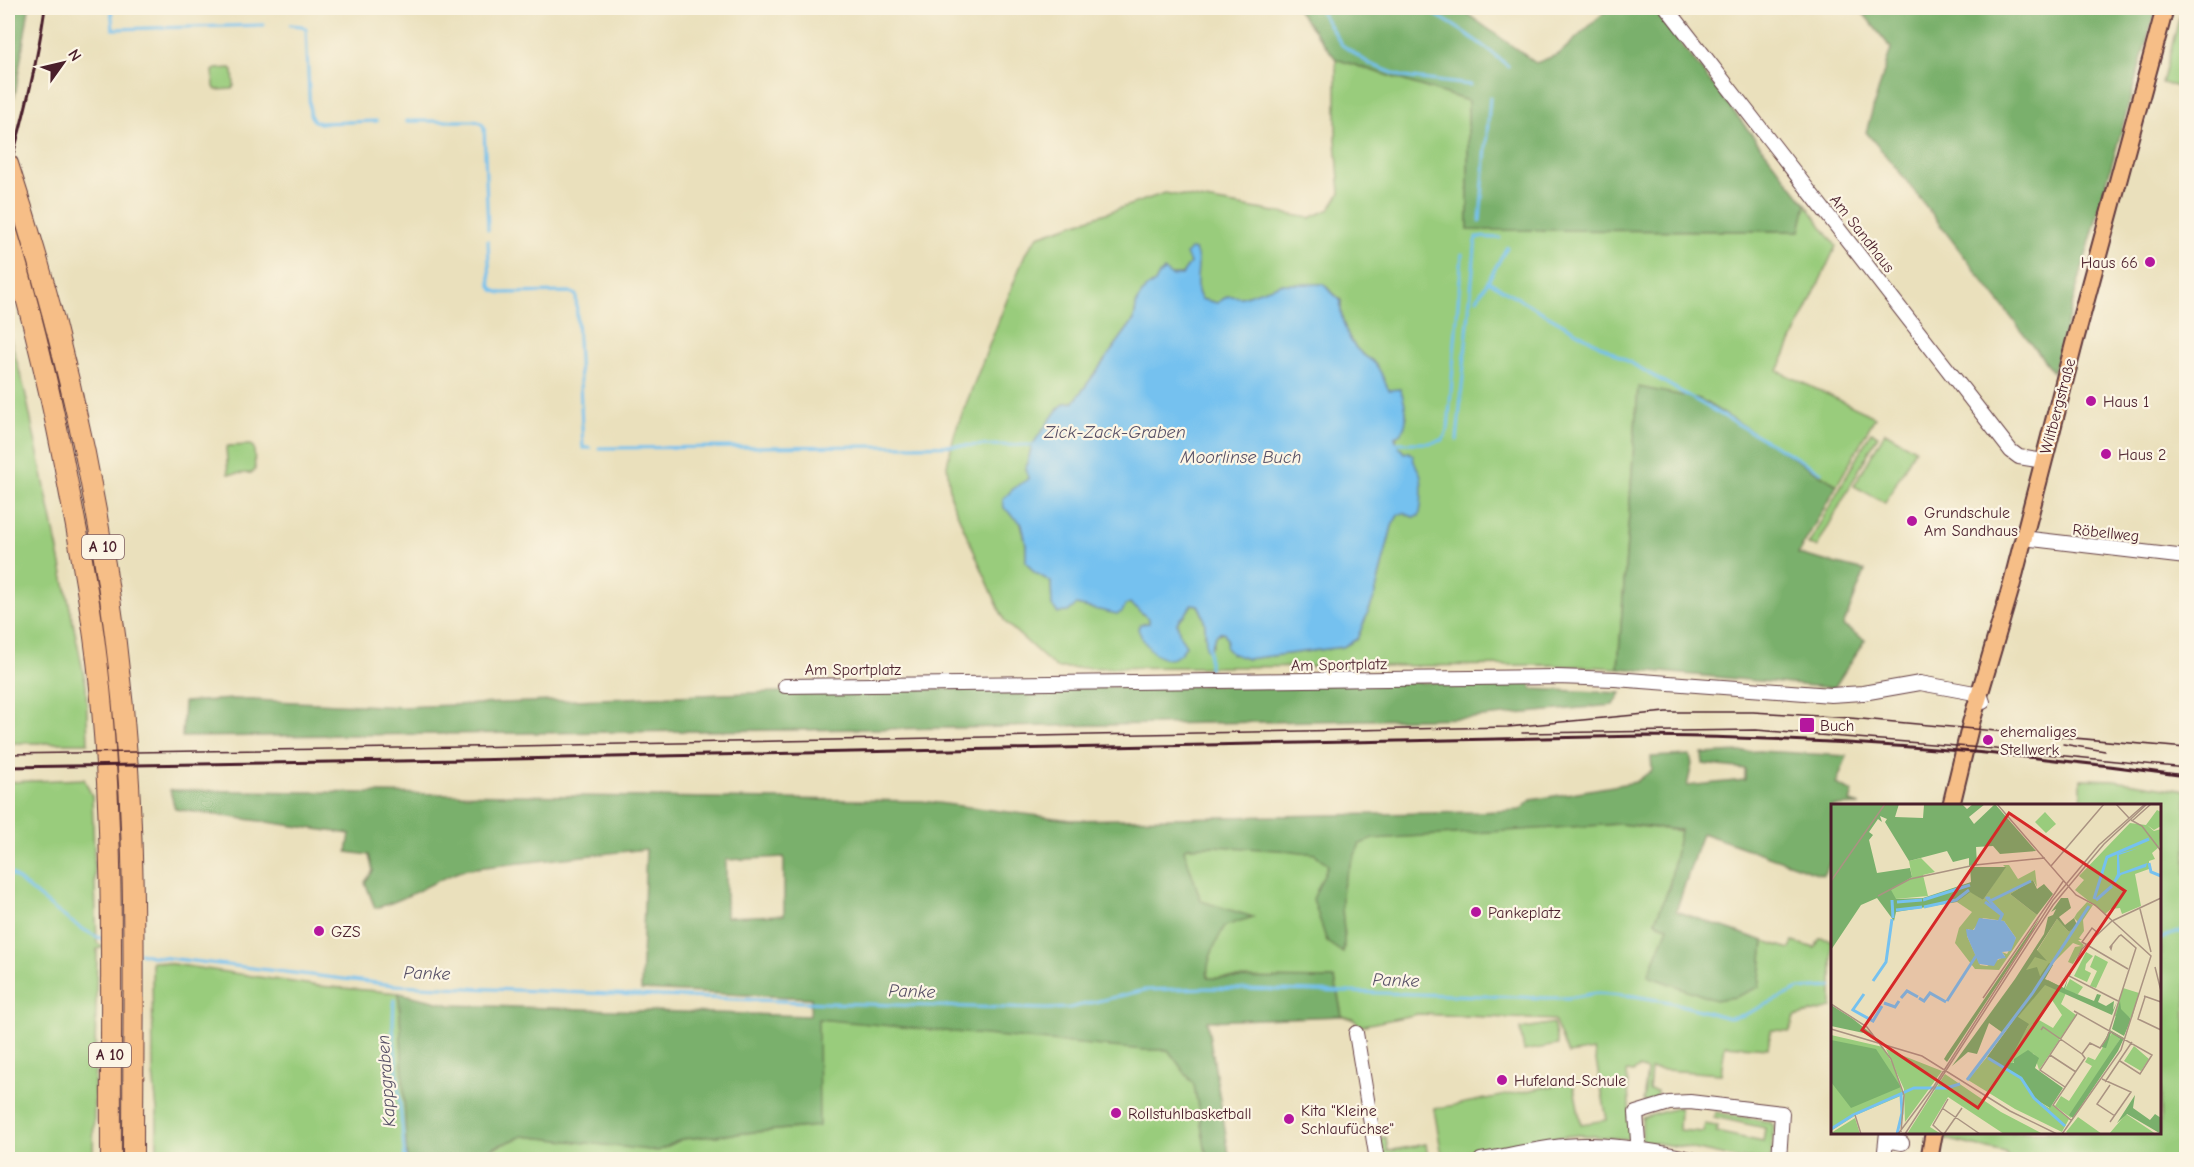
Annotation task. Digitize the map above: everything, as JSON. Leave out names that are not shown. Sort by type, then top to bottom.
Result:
[{"type":"highway","name":"A 10","points":[[8,164],[35,248],[67,369],[101,537],[118,660],[132,843],[133,1160]]},
{"type":"highway","name":"A 10","points":[[8,235],[57,424],[88,588],[102,709],[110,842],[111,1160]]},
{"type":"main road","name":"Wiltbergstraße","points":[[1952,804],[2164,8]]},
{"type":"main road","points":[[1929,1160],[1934,1134]]},
{"type":"street","name":"Am Sandhaus","points":[[1667,8],[2011,451],[2019,457],[2043,461]]},
{"type":"street","name":"Röbellweg","points":[[2023,538],[2187,556]]},
{"type":"street","name":"Am Sportplatz","points":[[785,686],[1557,677],[1674,682],[1831,695],[1863,693],[1908,684],[1930,684],[1980,694]]},
{"type":"street","points":[[1957,804],[1984,701],[1980,694]]},
{"type":"street","points":[[1356,1033],[1377,1160]]},
{"type":"street","points":[[1634,1155],[1638,1141],[1636,1113],[1669,1103],[1690,1102],[1782,1113],[1779,1160]]},
{"type":"street","points":[[1884,1160],[1887,1134]]},
{"type":"street","points":[[1892,1134],[1891,1141],[1910,1144]]},
{"type":"street","points":[[1481,1160],[1564,1146],[1590,1145],[1634,1155],[1695,1160]]},
{"type":"green space","points":[[8,8],[29,8],[15,95],[8,76]]},
{"type":"green space","points":[[1296,8],[1459,8],[1536,63],[1559,54],[1609,8],[1653,8],[1806,204],[1800,231],[1468,230],[1468,101],[1336,59]]},
{"type":"green space","points":[[1859,8],[2156,8],[2053,372],[1902,175],[1866,132],[1891,48]]},
{"type":"green space","points":[[2180,15],[2186,16],[2186,89],[2162,83]]},
{"type":"green space","points":[[1336,59],[1468,101],[1468,230],[1800,231],[1806,204],[1836,246],[1778,371],[1875,417],[1837,485],[1700,399],[1638,388],[1618,668],[1549,665],[1056,668],[1005,622],[951,499],[947,465],[955,432],[1025,254],[1038,236],[1165,193],[1310,218],[1330,209],[1340,193],[1336,140]],"holes":[[[1190,263],[1201,299],[1217,303],[1228,296],[1242,297],[1259,292],[1323,284],[1341,300],[1343,321],[1348,336],[1356,348],[1373,361],[1389,391],[1400,389],[1407,417],[1397,435],[1397,445],[1405,453],[1413,456],[1414,466],[1420,474],[1413,517],[1404,513],[1398,515],[1392,526],[1374,598],[1357,639],[1343,647],[1247,659],[1231,653],[1227,648],[1224,632],[1215,635],[1213,645],[1205,636],[1205,624],[1198,605],[1192,604],[1177,623],[1185,645],[1149,624],[1149,619],[1130,603],[1117,613],[1076,605],[1052,606],[1051,582],[1034,572],[1026,562],[1026,544],[1013,489],[1028,479],[1065,403],[1074,402],[1134,320],[1137,301],[1155,283],[1159,275],[1182,275]]]},
{"type":"green space","points":[[231,68],[234,86],[232,89],[216,90],[213,71]]},
{"type":"green space","points":[[8,330],[25,391],[86,685],[88,743],[8,743],[8,537],[11,529],[8,527]]},
{"type":"green space","points":[[1638,387],[1700,399],[1837,485],[1798,554],[1865,571],[1843,626],[1865,640],[1834,688],[1618,668]]},
{"type":"green space","points":[[1871,432],[1878,435],[1817,547],[1808,545]]},
{"type":"green space","points":[[1885,432],[1915,449],[1885,503],[1854,486]]},
{"type":"green space","points":[[251,445],[254,448],[255,470],[252,473],[228,474],[226,448]]},
{"type":"green space","points":[[1531,681],[1532,689],[1621,693],[1614,705],[1472,718],[953,728],[182,737],[184,702],[234,699],[402,707],[801,691]]},
{"type":"green space","points":[[1759,751],[1847,756],[1836,784],[1853,792],[1850,802],[1857,804],[1831,804],[1831,861],[1823,875],[1702,833],[1676,911],[1764,941],[1759,987],[1736,997],[1715,1000],[1648,976],[1668,927],[1655,921],[1669,888],[1680,830],[1620,824],[1373,839],[1360,844],[1344,883],[1343,953],[1327,942],[1313,899],[1328,865],[1315,854],[1214,846],[1186,847],[1184,850],[1201,901],[1253,917],[1225,926],[1210,958],[1208,978],[1335,979],[1342,1016],[1207,1021],[1230,1160],[1207,1159],[1194,1085],[1168,1050],[1144,1050],[818,1019],[819,1126],[682,1139],[658,1151],[523,1136],[465,1159],[407,1159],[399,993],[451,1005],[810,1016],[811,998],[641,990],[646,849],[467,869],[399,900],[375,908],[365,882],[373,871],[369,855],[347,852],[350,834],[175,809],[170,790],[922,801],[1071,820],[1520,810],[1531,800],[1636,782],[1652,770],[1651,757],[1690,755],[1692,764],[1687,786],[1745,780],[1745,769],[1703,764],[1702,754]],"holes":[[[784,857],[784,915],[726,917],[726,860]]]},
{"type":"green space","points":[[84,779],[92,796],[97,943],[104,947],[97,949],[93,1159],[8,1159],[8,782]]},
{"type":"green space","points":[[2081,779],[2114,780],[2186,791],[2186,1159],[2010,1159],[2005,1153],[1945,1139],[1946,1134],[2161,1134],[2161,804],[2081,804]]},
{"type":"green space","points":[[1620,824],[1681,831],[1669,888],[1655,921],[1668,927],[1759,987],[1764,941],[1790,949],[1793,942],[1815,948],[1820,938],[1831,940],[1831,1008],[1794,1017],[1790,1031],[1771,1030],[1768,1048],[1725,1045],[1721,1074],[1651,1069],[1649,1090],[1657,1091],[1656,1100],[1646,1103],[1643,1101],[1647,1071],[1639,1068],[1633,1072],[1627,1071],[1631,1136],[1627,1139],[1579,1135],[1444,1156],[1434,1109],[1573,1082],[1581,1124],[1607,1120],[1594,1050],[1568,1054],[1554,1020],[1418,1014],[1360,1026],[1353,1019],[1342,1016],[1335,979],[1208,978],[1183,847]]},
{"type":"green space","points":[[152,961],[319,986],[399,993],[407,1159],[157,1159],[157,1111],[153,1073]]},
{"type":"green space","points":[[810,1018],[1213,1054],[1226,1160],[465,1160],[523,1136],[658,1150],[682,1139],[808,1127]]},
{"type":"green space","points":[[1553,1023],[1558,1045],[1524,1051],[1520,1029]]},
{"type":"green space","points":[[1680,1107],[1679,1130],[1703,1132],[1705,1124],[1717,1126],[1716,1132],[1763,1142],[1765,1128],[1714,1117],[1715,1112],[1770,1122],[1774,1126],[1771,1159],[1739,1159],[1642,1141],[1642,1118]]},
{"type":"green space","points":[[1386,1137],[1388,1151],[1426,1144],[1428,1159],[1383,1159],[1379,1138]]},
{"type":"water","name":"Moorlinse Buch","points":[[1190,249],[1195,250],[1197,256],[1197,286],[1201,299],[1217,303],[1228,296],[1242,297],[1281,284],[1323,284],[1341,301],[1341,314],[1345,329],[1356,348],[1374,363],[1389,390],[1400,389],[1406,408],[1406,422],[1404,428],[1395,436],[1395,441],[1404,453],[1409,452],[1413,456],[1420,473],[1422,488],[1420,512],[1419,516],[1413,517],[1404,513],[1398,515],[1392,526],[1374,598],[1357,639],[1343,647],[1247,659],[1231,653],[1226,648],[1227,639],[1224,632],[1220,632],[1209,651],[1206,648],[1203,615],[1198,605],[1192,604],[1177,623],[1180,636],[1186,645],[1180,654],[1166,659],[1146,645],[1138,629],[1140,624],[1149,623],[1149,619],[1130,603],[1117,614],[1076,605],[1068,612],[1058,613],[1052,606],[1051,582],[1034,572],[1026,562],[1026,544],[1022,524],[1004,508],[1003,499],[1028,479],[1026,468],[1032,445],[1057,410],[1065,403],[1074,402],[1134,320],[1137,301],[1146,288],[1155,283],[1164,270],[1172,276],[1182,275],[1190,263],[1186,254]]},
{"type":"waterway","name":"Zick-Zack-Graben","points":[[111,8],[113,29],[264,25]]},
{"type":"waterway","points":[[1318,8],[1342,45],[1370,64],[1403,77],[1471,85]]},
{"type":"waterway","points":[[1422,8],[1467,34],[1508,66]]},
{"type":"waterway","name":"Zick-Zack-Graben","points":[[290,25],[302,26],[306,29],[310,115],[314,121],[320,123],[377,121]]},
{"type":"waterway","points":[[1480,221],[1490,97]]},
{"type":"waterway","name":"Zick-Zack-Graben","points":[[406,121],[475,121],[481,123],[484,127],[488,230]]},
{"type":"waterway","points":[[1457,440],[1476,237],[1500,238]]},
{"type":"waterway","name":"Zick-Zack-Graben","points":[[488,241],[490,284],[493,290],[501,293],[570,292],[576,295],[583,448],[590,448]]},
{"type":"waterway","points":[[1507,247],[1488,281],[1821,472]]},
{"type":"waterway","name":"Zick-Zack-Graben","points":[[1392,443],[1429,443],[1443,440],[1448,429],[1462,254]]},
{"type":"waterway","points":[[1477,299],[1488,281]]},
{"type":"waterway","name":"Zick-Zack-Graben","points":[[599,448],[1035,445]]},
{"type":"waterway","points":[[1209,648],[1209,670]]},
{"type":"waterway","name":"Panke","points":[[8,871],[79,927],[103,939]]},
{"type":"waterway","name":"Panke","points":[[2161,938],[2186,930]]},
{"type":"waterway","name":"Panke","points":[[140,953],[394,985],[827,1003],[1047,1009],[1069,1008],[1145,990],[1209,988],[1548,998],[1568,998],[1597,993],[1670,1002],[1729,1018],[1744,1015],[1799,989],[1831,987]]},
{"type":"waterway","name":"Kappgraben","points":[[394,1000],[393,1027],[405,1160]]},
{"type":"tram line","points":[[8,754],[1508,727],[1666,712],[1753,712],[1850,718],[2186,748]]},
{"type":"tram line","points":[[1522,733],[1756,730],[1995,749],[2186,768]]},
{"type":"tram line","points":[[2063,744],[2105,751]]},
{"type":"railway","points":[[8,172],[30,90],[45,8]]},
{"type":"railway","points":[[8,767],[1644,736],[1916,747],[2051,759],[2186,776]]},
{"type":"place","name":"Haus 66","points":[[2150,262]]},
{"type":"place","name":"Haus 1","points":[[2091,401]]},
{"type":"place","name":"Haus 2","points":[[2106,454]]},
{"type":"place","name":"Grundschule Am Sandhaus","points":[[1912,521]]},
{"type":"place","name":"Buch","points":[[1807,725]]},
{"type":"place","name":"ehemaliges Stellwerk","points":[[1988,740]]},
{"type":"place","name":"Pankeplatz","points":[[1476,912]]},
{"type":"place","name":"GZS","points":[[319,931]]},
{"type":"place","name":"Hufeland-Schule","points":[[1502,1080]]},
{"type":"place","name":"Rollstuhlbasketball","points":[[1116,1113]]},
{"type":"place","name":"Kita \"Kleine Schlaufüchse\"","points":[[1289,1119]]}]
